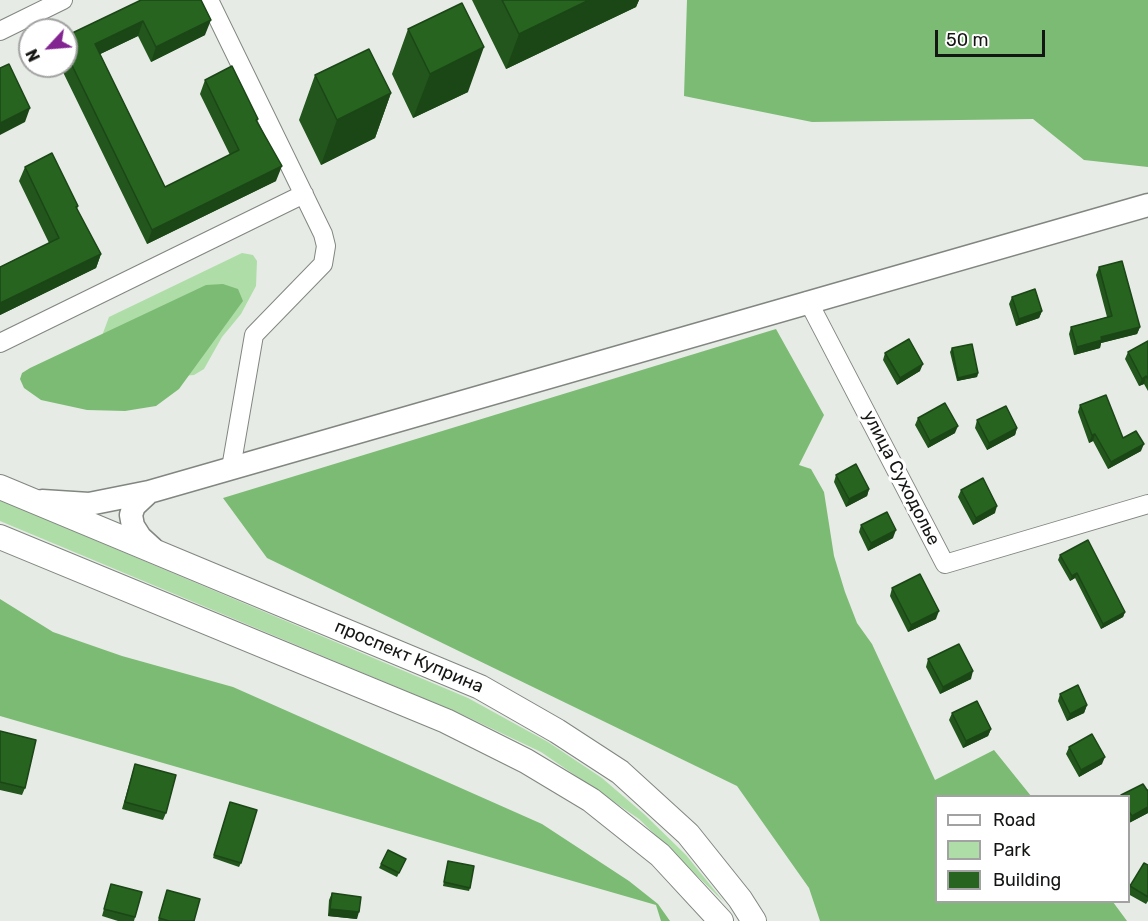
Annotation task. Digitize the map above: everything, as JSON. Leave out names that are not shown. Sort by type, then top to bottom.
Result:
[{"type":"main road","name":"проспект Куприна","points":[[0,487],[152,548],[480,687],[557,731],[620,772],[688,834],[740,899],[754,921]]},
{"type":"main road","points":[[0,537],[446,721],[526,761],[591,800],[660,855],[721,921]]},
{"type":"street","points":[[0,31],[63,0]]},
{"type":"street","points":[[209,0],[323,234],[326,257],[323,264],[254,334],[231,468]]},
{"type":"street","points":[[0,343],[304,194]]},
{"type":"street","points":[[25,498],[60,504],[90,504],[148,492],[1148,205]]},
{"type":"street","name":"улица Суходолье","points":[[808,301],[945,564],[1148,504]]},
{"type":"street","points":[[148,492],[134,506],[131,516],[133,526],[140,537],[152,548]]},
{"type":"green space","points":[[687,0],[1148,0],[1148,167],[1084,160],[1033,119],[812,122],[684,96]]},
{"type":"green space","points":[[242,253],[253,255],[257,261],[256,286],[241,314],[222,337],[204,369],[194,375],[171,377],[94,357],[109,317]]},
{"type":"green space","points":[[223,284],[238,289],[243,301],[179,389],[156,406],[125,411],[87,410],[41,400],[24,388],[20,379],[22,373],[30,368],[206,285]]},
{"type":"green space","points":[[776,329],[824,415],[799,465],[811,469],[824,492],[834,556],[845,592],[857,623],[872,644],[935,780],[994,750],[1030,795],[935,795],[935,903],[1114,903],[1127,921],[820,921],[809,888],[737,786],[267,558],[223,498]]},
{"type":"green space","points":[[0,500],[468,698],[548,742],[602,778],[644,814],[686,855],[724,902],[639,819],[541,752],[459,713],[0,521]]},
{"type":"green space","points":[[0,599],[53,632],[122,656],[233,687],[542,824],[629,881],[658,904],[670,921],[661,921],[656,905],[0,716]]},
{"type":"building","points":[[141,0],[201,0],[211,20],[156,47],[143,21],[95,44],[165,187],[239,150],[205,80],[232,66],[258,119],[256,120],[282,166],[152,230],[78,78],[78,30]]},
{"type":"building","points":[[502,0],[589,0],[519,34]]},
{"type":"building","points":[[462,3],[484,47],[430,74],[408,29]]},
{"type":"building","points":[[369,49],[391,93],[337,120],[315,75]]},
{"type":"building","points":[[9,64],[30,108],[0,123],[0,68]]},
{"type":"building","points":[[52,153],[78,206],[76,207],[101,254],[0,303],[0,267],[59,238],[25,167]]},
{"type":"building","points":[[1122,261],[1140,327],[1101,337],[1102,340],[1077,347],[1071,327],[1112,316],[1099,267]]},
{"type":"building","points":[[1035,289],[1042,311],[1019,319],[1012,297]]},
{"type":"building","points":[[909,339],[923,364],[900,378],[885,353]]},
{"type":"building","points":[[1148,341],[1148,379],[1146,376],[1142,379],[1128,352]]},
{"type":"building","points":[[972,344],[978,373],[958,378],[952,348]]},
{"type":"building","points":[[1106,395],[1123,438],[1136,431],[1144,444],[1111,462],[1095,434],[1092,435],[1080,405]]},
{"type":"building","points":[[945,403],[958,426],[930,441],[918,418]]},
{"type":"building","points":[[1006,406],[1017,428],[989,443],[977,420]]},
{"type":"building","points":[[856,464],[869,489],[849,499],[836,475]]},
{"type":"building","points":[[983,478],[997,506],[976,518],[961,490]]},
{"type":"building","points":[[887,512],[896,530],[871,543],[861,525]]},
{"type":"building","points":[[1088,540],[1125,612],[1103,624],[1077,573],[1072,576],[1060,555]]},
{"type":"building","points":[[920,574],[939,611],[911,625],[892,588]]},
{"type":"building","points":[[959,644],[973,671],[943,687],[928,659]]},
{"type":"building","points":[[1078,685],[1087,705],[1070,714],[1060,694]]},
{"type":"building","points":[[977,701],[991,729],[966,741],[952,713]]},
{"type":"building","points":[[0,731],[36,740],[25,788],[0,782]]},
{"type":"building","points":[[1092,734],[1105,757],[1081,770],[1069,747]]},
{"type":"building","points":[[135,764],[176,775],[166,813],[125,802]]},
{"type":"building","points":[[1143,784],[1148,790],[1148,807],[1132,816],[1130,795],[1121,795]]},
{"type":"building","points":[[230,802],[257,810],[241,863],[214,855]]},
{"type":"building","points":[[388,850],[406,859],[399,873],[381,864]]},
{"type":"building","points":[[448,861],[474,866],[470,888],[444,882]]},
{"type":"building","points":[[1144,863],[1148,865],[1148,897],[1130,886]]},
{"type":"building","points":[[111,884],[142,892],[135,917],[104,909]]},
{"type":"building","points":[[167,890],[200,899],[194,921],[169,921],[159,918]]},
{"type":"building","points":[[332,893],[361,897],[359,912],[330,909]]}]
